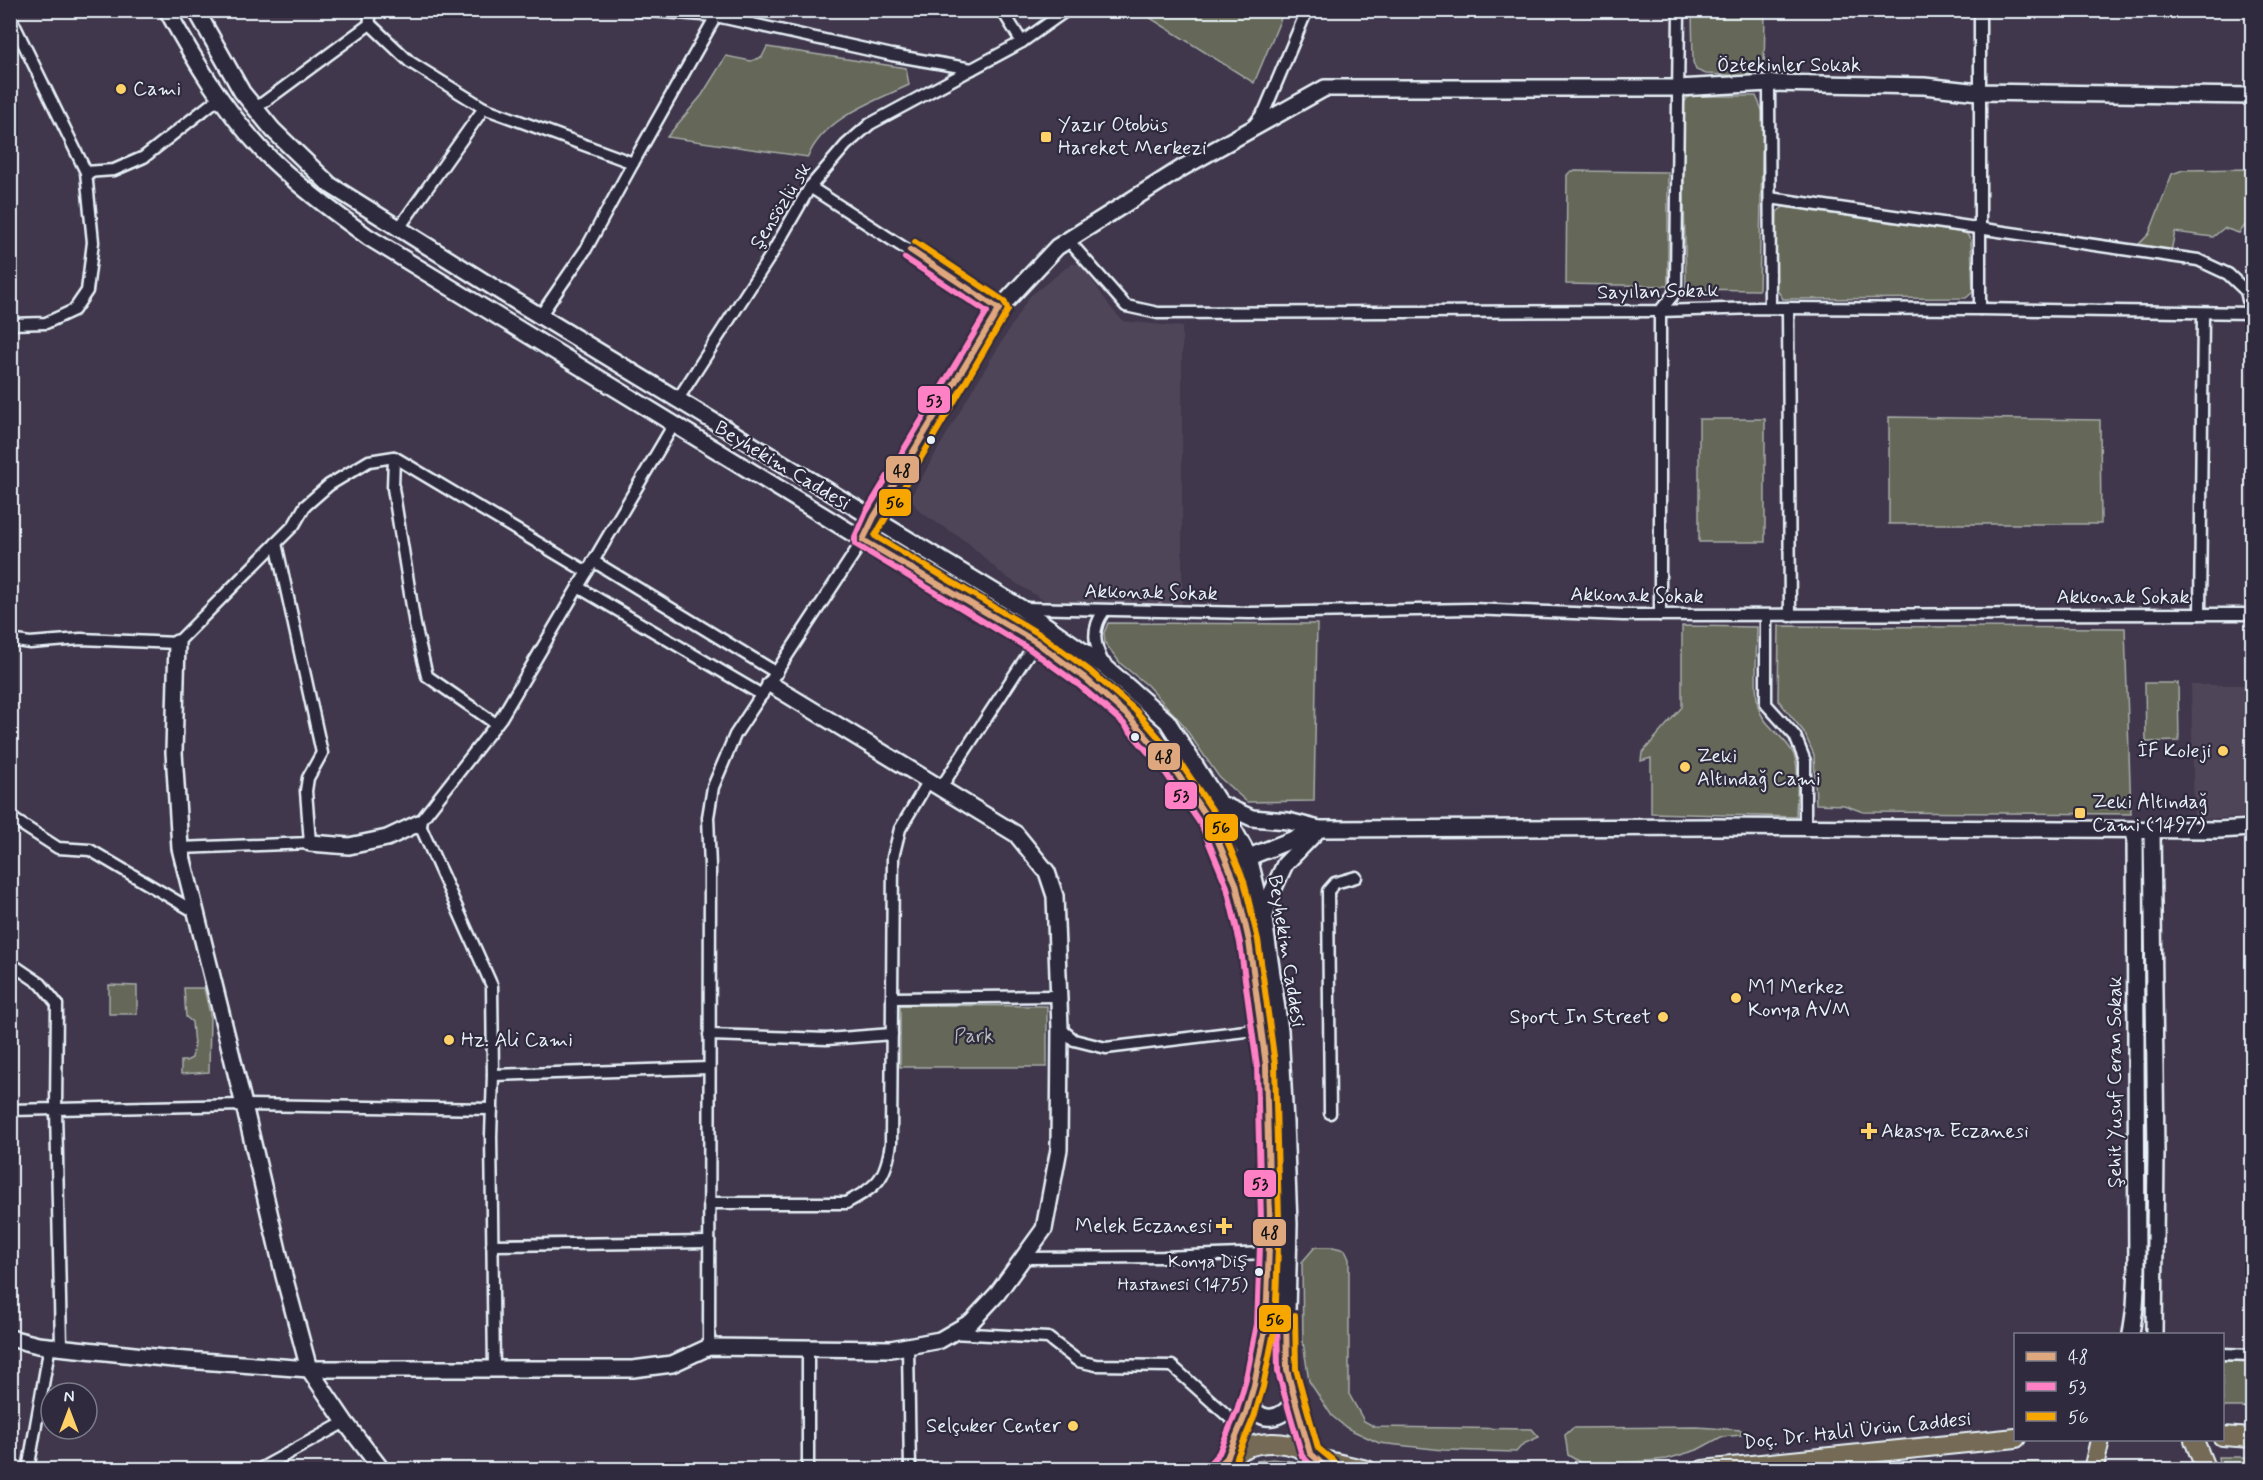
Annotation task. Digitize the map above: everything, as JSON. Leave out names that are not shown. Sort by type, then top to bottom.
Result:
[{"type":"main road","points":[[2224,1436],[2253,1438]]},
{"type":"main road","name":"Doç. Dr. Halil Ürün Caddesi","points":[[1703,1470],[2014,1438]]},
{"type":"main road","points":[[2093,1470],[2100,1441]]},
{"type":"main road","points":[[2194,1441],[2206,1470]]},
{"type":"main road","points":[[1219,1466],[1247,1447],[1268,1442],[1290,1444],[1320,1460],[1368,1470]]},
{"type":"street","name":"Beyhekim Caddesi","points":[[167,10],[219,98],[262,150],[310,194],[368,237],[863,540],[1036,642],[1085,678],[1129,717],[1172,766],[1210,822],[1236,884],[1249,941],[1266,1065],[1270,1220],[1266,1325],[1250,1400],[1240,1427],[1219,1466]]},
{"type":"street","name":"Beyhekim Caddesi","points":[[196,10],[237,83],[255,108],[273,130],[330,185],[540,316],[1021,608],[1104,666],[1167,721],[1219,803],[1249,857],[1264,919],[1280,1030],[1288,1224],[1286,1357],[1294,1400],[1320,1460]]},
{"type":"street","points":[[369,10],[370,24],[410,62],[484,108],[633,164]]},
{"type":"street","points":[[637,10],[716,13],[892,55],[972,69]]},
{"type":"street","points":[[1002,10],[1022,42]]},
{"type":"street","name":"Şensözlü sk","points":[[678,399],[771,255],[810,187],[846,145],[870,124],[1022,42],[1068,10]]},
{"type":"street","points":[[709,1347],[708,817],[713,787],[735,735],[863,540],[874,517],[999,309],[1057,247],[1182,168],[1251,129],[1265,110],[1307,10]]},
{"type":"street","points":[[1660,615],[1660,311],[1673,295],[1676,284],[1679,10]]},
{"type":"street","points":[[1980,10],[1980,309]]},
{"type":"street","points":[[540,316],[586,249],[716,13]]},
{"type":"street","points":[[10,16],[86,172],[93,242],[87,291],[74,310],[46,323],[10,324]]},
{"type":"street","points":[[255,108],[370,24]]},
{"type":"street","points":[[1769,83],[1770,308]]},
{"type":"street","name":"Öztekinler Sokak","points":[[1251,129],[1325,88],[1678,88],[1769,83],[1924,86],[1979,92],[2253,96]]},
{"type":"street","points":[[86,172],[114,170],[144,157],[219,98]]},
{"type":"street","points":[[399,228],[484,108]]},
{"type":"street","points":[[810,187],[999,309]]},
{"type":"street","points":[[1770,198],[2198,260],[2228,274],[2246,291],[2252,314]]},
{"type":"street","name":"Sayılan Sokak","points":[[1068,240],[1126,306],[1158,313],[1660,311],[1788,308],[2252,314]]},
{"type":"street","points":[[1788,308],[1790,616]]},
{"type":"street","points":[[2200,614],[2203,313]]},
{"type":"street","points":[[180,848],[310,843],[349,846],[387,838],[419,823],[496,724],[674,424]]},
{"type":"street","points":[[382,1470],[345,1422],[309,1369],[284,1276],[180,848],[174,752],[177,643],[294,525],[305,506],[329,485],[369,461],[394,457],[587,572]]},
{"type":"street","points":[[394,457],[393,488],[415,625],[427,676],[496,724]]},
{"type":"street","points":[[276,543],[322,753],[308,778],[306,791],[310,843]]},
{"type":"street","points":[[10,1338],[39,1345],[173,1359],[309,1369],[633,1370],[672,1364],[709,1347],[891,1349],[908,1347],[940,1340],[951,1334],[971,1322],[997,1294],[1044,1229],[1059,1149],[1060,1028],[1055,896],[1047,872],[1016,834],[770,684],[593,561]]},
{"type":"street","points":[[578,587],[770,684]]},
{"type":"street","name":"Akkonak Sokak","points":[[1021,608],[1250,613],[1471,609],[1766,616],[2253,614]]},
{"type":"street","points":[[1104,611],[1094,633],[1095,646],[1104,666]]},
{"type":"street","points":[[1766,616],[1766,704],[1795,736],[1805,761],[1805,828]]},
{"type":"street","points":[[10,640],[30,644],[81,639],[177,643]]},
{"type":"street","points":[[709,1203],[846,1203],[864,1193],[881,1179],[888,1166],[891,1143],[893,857],[900,829],[1036,642]]},
{"type":"street","points":[[1219,803],[1252,818],[1288,821],[1319,829],[2152,830],[2253,828]]},
{"type":"street","points":[[10,817],[58,848],[90,850],[196,913]]},
{"type":"street","points":[[419,823],[492,986],[494,1368]]},
{"type":"street","points":[[1228,866],[1319,829]]},
{"type":"street","points":[[1264,919],[1272,892],[1285,864],[1319,829]]},
{"type":"street","name":"Şehit Yusuf Ceran Sokak","points":[[2131,1333],[2137,1268],[2135,830]]},
{"type":"street","name":"Şehit Yusuf Ceran Sokak","points":[[2152,830],[2156,1153],[2154,1333]]},
{"type":"street","points":[[1330,1113],[1328,891],[1335,883],[1356,877]]},
{"type":"street","points":[[10,963],[41,984],[57,1004],[56,1346],[28,1470]]},
{"type":"street","points":[[892,998],[1058,996]]},
{"type":"street","points":[[1060,1028],[1074,1040],[1106,1048],[1262,1029]]},
{"type":"street","points":[[709,1035],[827,1039],[892,1034]]},
{"type":"street","points":[[493,1076],[709,1068]]},
{"type":"street","points":[[10,1110],[244,1105],[492,1109]]},
{"type":"street","points":[[492,1245],[709,1242]]},
{"type":"street","points":[[1023,1258],[1141,1258],[1267,1253]]},
{"type":"street","points":[[951,1334],[1048,1338],[1078,1361],[1096,1365],[1172,1366],[1240,1427]]},
{"type":"street","points":[[808,1347],[808,1470]]},
{"type":"street","points":[[908,1347],[910,1470]]},
{"type":"street","points":[[2224,1354],[2253,1355]]},
{"type":"street","points":[[1250,1400],[1258,1413],[1270,1417],[1282,1415],[1294,1400]]},
{"type":"street","points":[[258,1470],[345,1422]]},
{"type":"shaded area","points":[[1071,264],[1081,264],[1111,308],[1123,321],[1182,327],[1182,605],[1048,603],[1003,575],[967,542],[920,512],[910,498],[1029,297]]},
{"type":"shaded area","name":"İF Koleji","points":[[2191,685],[2252,685],[2252,817],[2194,819]]},
{"type":"green space","points":[[1139,11],[1284,11],[1254,83]]},
{"type":"green space","points":[[1692,11],[1765,11],[1764,77],[1706,74],[1696,70],[1693,62]]},
{"type":"green space","points":[[767,47],[906,68],[909,85],[865,105],[837,122],[815,143],[808,157],[667,137],[702,95],[726,56],[751,61],[762,57]]},
{"type":"green space","points":[[1689,96],[1756,96],[1763,112],[1759,290],[1686,289],[1682,105]]},
{"type":"green space","points":[[2252,169],[2252,217],[2239,233],[2224,228],[2213,237],[2175,232],[2171,251],[2138,245],[2149,234],[2172,174],[2183,170]]},
{"type":"green space","points":[[1571,171],[1668,172],[1668,286],[1566,284],[1567,175]]},
{"type":"green space","points":[[1783,207],[1966,233],[1971,240],[1973,292],[1966,298],[1783,299],[1775,287],[1777,212]]},
{"type":"green space","points":[[1889,417],[2100,420],[2101,524],[1889,524]]},
{"type":"green space","points":[[1699,419],[1765,419],[1765,542],[1699,542]]},
{"type":"green space","points":[[1108,623],[1317,624],[1314,801],[1247,802],[1219,777],[1181,722],[1147,685],[1121,664],[1105,643],[1104,633]]},
{"type":"green space","points":[[1682,626],[1757,627],[1758,706],[1764,719],[1793,753],[1797,776],[1796,817],[1651,813],[1651,758],[1641,761],[1642,753],[1682,707]]},
{"type":"green space","points":[[1779,626],[2125,628],[2131,814],[1863,812],[1844,805],[1816,804],[1814,755],[1804,732],[1778,700]]},
{"type":"green space","points":[[2145,683],[2178,683],[2179,741],[2146,742]]},
{"type":"green space","points":[[109,985],[137,986],[137,1014],[109,1014]]},
{"type":"green space","points":[[184,988],[204,988],[210,1014],[209,1072],[181,1074],[181,1061],[192,1058],[194,1046],[192,1022],[186,1017]]},
{"type":"green space","name":"Park","points":[[900,1005],[1047,1006],[1047,1067],[900,1067]]},
{"type":"green space","points":[[1315,1247],[1345,1250],[1349,1259],[1349,1394],[1364,1421],[1375,1427],[1532,1429],[1539,1437],[1523,1444],[1516,1452],[1443,1450],[1379,1443],[1347,1428],[1332,1416],[1309,1381],[1303,1342],[1302,1262]]},
{"type":"green space","points":[[2224,1361],[2252,1361],[2252,1407],[2224,1407]]},
{"type":"green space","points":[[1697,1427],[1741,1430],[1741,1435],[1721,1437],[1697,1450],[1667,1459],[1596,1466],[1581,1463],[1568,1455],[1565,1435],[1573,1428]]},
{"type":"green space","points":[[2218,1457],[2252,1457],[2252,1469],[2220,1469]]},
{"type":"green space","points":[[1272,1459],[1292,1461],[1309,1469],[1241,1469],[1257,1461]]},
{"type":"green space","points":[[2092,1461],[2090,1470],[1879,1470],[1934,1465]]},
{"type":"transit line","name":"56","points":[[915,242],[1004,301],[1008,310],[875,536],[1041,635],[1090,671],[1135,710],[1179,761],[1217,817],[1244,881],[1258,940],[1275,1064],[1279,1220],[1275,1326],[1263,1387],[1254,1417],[1235,1462],[1229,1470]]},
{"type":"transit line","name":"48","points":[[910,250],[999,309],[874,517],[863,540],[1036,642],[1085,678],[1129,717],[1172,766],[1210,822],[1236,884],[1249,941],[1266,1065],[1270,1220],[1266,1325],[1254,1385],[1246,1413],[1227,1458],[1214,1470]]},
{"type":"transit line","name":"53","points":[[905,258],[987,312],[866,512],[855,537],[855,544],[1031,650],[1079,685],[1123,723],[1165,772],[1202,826],[1227,887],[1240,943],[1257,1066],[1261,1220],[1257,1324],[1245,1383],[1237,1410],[1219,1453],[1209,1464]]},
{"type":"transit line","name":"53","points":[[1277,1315],[1278,1372],[1302,1456],[1316,1470]]},
{"type":"transit line","name":"48","points":[[1286,1315],[1287,1370],[1295,1400],[1310,1453],[1329,1470]]},
{"type":"transit line","name":"56","points":[[1295,1315],[1296,1369],[1304,1398],[1318,1448],[1336,1463]]},
{"type":"place","name":"Cami","points":[[121,89]]},
{"type":"place","name":"Yazır Otobüs Hareket Merkezi","points":[[1046,137]]},
{"type":"place","name":"İF Koleji","points":[[2223,751]]},
{"type":"place","name":"Zeki Altındağ Cami","points":[[1685,767]]},
{"type":"place","name":"Zeki Altındağ Cami (1497)","points":[[2080,813]]},
{"type":"place","name":"M1 Merkez Konya AVM","points":[[1736,998]]},
{"type":"place","name":"Sport In Street","points":[[1663,1017]]},
{"type":"place","name":"Hz. Ali Cami","points":[[449,1040]]},
{"type":"place","name":"Akasya Eczanesi","points":[[1869,1131]]},
{"type":"place","name":"Melek Eczanesi","points":[[1224,1226]]},
{"type":"place","name":"Konya Diş Hastanesi (1475)","points":[[1259,1272]]},
{"type":"place","name":"Selçuker Center","points":[[1073,1426]]}]
